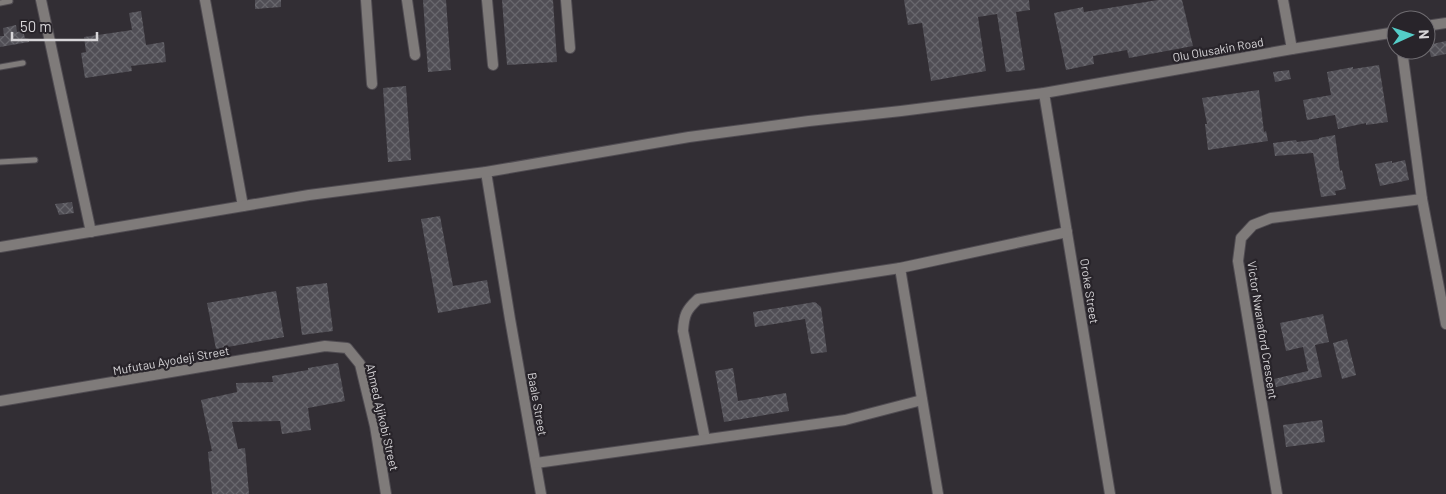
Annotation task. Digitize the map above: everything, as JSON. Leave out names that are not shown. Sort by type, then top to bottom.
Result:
[{"type":"street","points":[[41,0],[91,232]]},
{"type":"street","points":[[205,0],[243,206]]},
{"type":"street","points":[[366,0],[372,84]]},
{"type":"street","points":[[407,0],[415,54]]},
{"type":"street","points":[[487,0],[493,64]]},
{"type":"street","points":[[566,0],[570,48]]},
{"type":"street","points":[[1283,0],[1292,49]]},
{"type":"street","name":"Olu Olusakin Road","points":[[0,247],[309,195],[486,172],[708,135],[1044,93],[1386,34]]},
{"type":"street","points":[[1403,60],[1422,199],[1446,324]]},
{"type":"street","name":"Oroke Street","points":[[1044,93],[1110,494]]},
{"type":"street","name":"Baale Street","points":[[486,172],[541,494]]},
{"type":"street","name":"Victor Nwanaford Crescent","points":[[1277,494],[1238,261],[1241,238],[1253,225],[1271,218],[1422,199]]},
{"type":"street","points":[[705,440],[684,331],[684,319],[687,310],[698,299],[900,268],[1067,232]]},
{"type":"street","points":[[900,268],[938,494]]},
{"type":"street","name":"Mufutau Ayodeji Street","points":[[0,401],[325,346],[347,348]]},
{"type":"street","name":"Ahmed Ajikobi Street","points":[[347,348],[360,364],[375,426],[386,494]]},
{"type":"street","points":[[536,463],[845,420],[922,400]]},
{"type":"lane","points":[[0,3],[10,1]]},
{"type":"lane","points":[[0,67],[23,63]]},
{"type":"lane","points":[[0,162],[35,160]]},
{"type":"building","points":[[255,0],[281,0],[281,7],[255,9]]},
{"type":"building","points":[[423,0],[446,0],[451,70],[428,72]]},
{"type":"building","points":[[502,0],[553,0],[557,62],[507,65]]},
{"type":"building","points":[[904,0],[1029,0],[1030,10],[1016,12],[1025,70],[1006,72],[997,14],[978,17],[986,71],[931,81],[922,23],[908,25]]},
{"type":"building","points":[[1158,0],[1182,0],[1193,46],[1129,58],[1127,50],[1093,56],[1094,64],[1066,70],[1054,13],[1083,7],[1084,12]]},
{"type":"building","points":[[141,11],[146,45],[164,42],[166,62],[131,66],[132,71],[85,78],[81,53],[86,52],[84,37],[132,30],[129,13]]},
{"type":"building","points":[[16,25],[17,32],[23,31],[25,38],[29,39],[29,42],[0,47],[0,36],[4,36],[3,28]]},
{"type":"building","points":[[1446,41],[1446,54],[1436,56],[1436,43]]},
{"type":"building","points":[[1379,65],[1388,122],[1366,125],[1366,123],[1338,129],[1335,115],[1307,120],[1303,100],[1331,95],[1327,72]]},
{"type":"building","points":[[1289,70],[1291,79],[1275,82],[1273,72]]},
{"type":"building","points":[[406,86],[411,160],[388,162],[383,88]]},
{"type":"building","points":[[1259,90],[1264,132],[1266,131],[1268,141],[1208,150],[1205,124],[1207,124],[1202,98]]},
{"type":"building","points":[[1335,135],[1340,171],[1342,170],[1346,189],[1335,191],[1336,195],[1321,197],[1313,153],[1275,156],[1273,143],[1296,140],[1297,142]]},
{"type":"building","points":[[1405,160],[1409,180],[1380,186],[1375,164]]},
{"type":"building","points":[[72,202],[74,213],[59,215],[55,204]]},
{"type":"building","points":[[440,216],[453,286],[487,280],[491,303],[438,313],[421,219]]},
{"type":"building","points":[[327,283],[333,331],[302,335],[296,287]]},
{"type":"building","points":[[276,291],[284,337],[216,349],[207,303]]},
{"type":"building","points":[[815,302],[821,307],[827,352],[811,354],[805,319],[755,327],[753,312]]},
{"type":"building","points":[[1323,314],[1329,342],[1315,345],[1322,377],[1276,387],[1274,379],[1308,371],[1303,347],[1286,351],[1280,323]]},
{"type":"building","points":[[1347,339],[1356,375],[1342,379],[1333,343]]},
{"type":"building","points":[[338,363],[345,401],[308,408],[311,430],[282,434],[280,421],[232,422],[238,449],[245,448],[249,494],[212,494],[208,452],[212,451],[201,400],[237,392],[236,383],[273,382],[272,376]]},
{"type":"building","points":[[733,368],[738,401],[786,393],[789,411],[724,422],[715,371]]},
{"type":"building","points":[[1322,420],[1325,442],[1286,447],[1283,425]]}]
